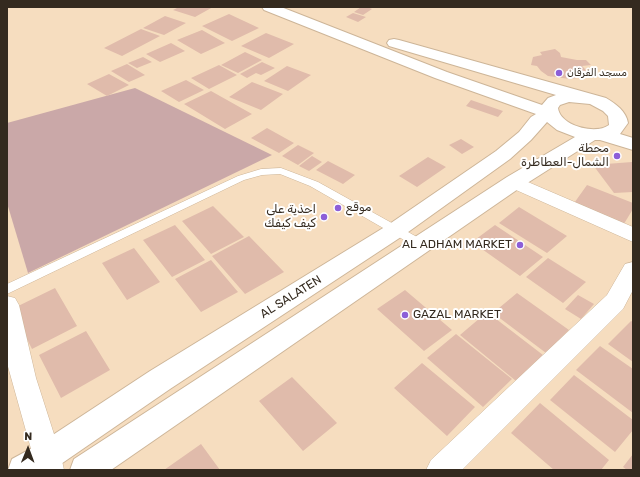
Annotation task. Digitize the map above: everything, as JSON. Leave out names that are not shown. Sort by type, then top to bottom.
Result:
[{"type":"main road","points":[[269,7],[441,75],[549,113],[552,119],[559,125],[580,134],[597,135],[633,144]]},
{"type":"main road","points":[[85,470],[514,182],[597,135],[613,132],[619,128],[621,122],[618,115],[602,103],[375,38],[294,7]]},
{"type":"main road","name":"AL SALATEN","points":[[23,470],[48,463],[160,380],[396,230],[503,155],[525,136],[537,121],[549,113],[549,108],[553,103],[559,99],[579,97]]},
{"type":"street","points":[[514,182],[633,235]]},
{"type":"street","points":[[441,470],[615,302],[633,270]]},
{"type":"street","points":[[7,305],[23,378],[48,463]]},
{"type":"lane","points":[[7,289],[241,178],[262,172],[281,172],[314,184],[422,245]]},
{"type":"shaded area","points":[[135,88],[272,155],[28,273],[7,203],[7,123]]},
{"type":"building","points":[[179,7],[213,7],[195,17],[173,10]]},
{"type":"building","points":[[361,7],[372,9],[363,15],[354,12]]},
{"type":"building","points":[[353,13],[366,17],[358,22],[346,17]]},
{"type":"building","points":[[229,14],[259,28],[232,41],[202,26]]},
{"type":"building","points":[[165,16],[186,23],[164,35],[143,28]]},
{"type":"building","points":[[141,29],[160,36],[122,56],[104,48]]},
{"type":"building","points":[[202,30],[225,43],[201,54],[177,40]]},
{"type":"building","points":[[266,33],[294,44],[269,58],[241,46]]},
{"type":"building","points":[[171,43],[185,51],[160,62],[146,54]]},
{"type":"building","points":[[555,49],[560,53],[561,57],[586,60],[591,65],[582,66],[589,73],[587,77],[570,79],[548,76],[537,66],[531,65],[533,57],[542,55],[540,52]]},
{"type":"building","points":[[245,52],[262,60],[238,73],[221,65]]},
{"type":"building","points":[[143,57],[152,62],[137,68],[128,63]]},
{"type":"building","points":[[262,62],[275,68],[261,75],[256,73],[247,78],[240,74]]},
{"type":"building","points":[[127,64],[145,75],[129,82],[111,71]]},
{"type":"building","points":[[219,65],[237,75],[209,89],[191,78]]},
{"type":"building","points":[[287,66],[311,75],[288,91],[264,81]]},
{"type":"building","points":[[109,74],[129,85],[107,96],[87,84]]},
{"type":"building","points":[[186,80],[204,90],[179,102],[161,91]]},
{"type":"building","points":[[252,82],[283,94],[261,110],[229,97]]},
{"type":"building","points":[[211,91],[252,114],[225,129],[184,104]]},
{"type":"building","points":[[471,100],[503,111],[498,117],[466,106]]},
{"type":"building","points":[[267,128],[294,143],[279,153],[251,138]]},
{"type":"building","points":[[461,139],[474,147],[462,154],[449,145]]},
{"type":"building","points":[[298,145],[314,153],[298,165],[282,156]]},
{"type":"building","points":[[312,156],[322,162],[309,171],[299,166]]},
{"type":"building","points":[[428,157],[446,167],[417,187],[399,176]]},
{"type":"building","points":[[328,161],[355,175],[343,184],[316,170]]},
{"type":"building","points":[[632,162],[633,192],[614,193],[593,165]]},
{"type":"building","points":[[587,185],[633,203],[633,209],[622,227],[572,206]]},
{"type":"building","points":[[213,206],[244,237],[211,254],[182,221]]},
{"type":"building","points":[[519,207],[567,236],[547,253],[499,223]]},
{"type":"building","points":[[175,225],[205,260],[172,277],[143,240]]},
{"type":"building","points":[[495,225],[543,257],[520,276],[472,242]]},
{"type":"building","points":[[249,236],[284,272],[245,294],[212,256]]},
{"type":"building","points":[[134,248],[160,282],[127,300],[102,263]]},
{"type":"building","points":[[548,258],[586,282],[563,303],[526,277]]},
{"type":"building","points":[[211,260],[238,292],[201,312],[175,279]]},
{"type":"building","points":[[55,288],[77,326],[32,349],[12,309]]},
{"type":"building","points":[[405,290],[452,330],[424,351],[377,309]]},
{"type":"building","points":[[517,293],[569,330],[546,353],[493,313]]},
{"type":"building","points":[[578,295],[594,304],[581,319],[565,309]]},
{"type":"building","points":[[487,312],[543,355],[516,381],[460,335]]},
{"type":"building","points":[[631,321],[633,322],[633,362],[608,344]]},
{"type":"building","points":[[86,331],[110,370],[61,398],[39,355]]},
{"type":"building","points":[[456,334],[512,379],[483,407],[427,358]]},
{"type":"building","points":[[600,346],[633,369],[633,413],[576,370]]},
{"type":"building","points":[[422,363],[475,407],[447,436],[394,388]]},
{"type":"building","points":[[574,375],[633,420],[633,430],[615,452],[550,400]]},
{"type":"building","points":[[292,377],[337,423],[303,451],[259,401]]},
{"type":"building","points":[[540,403],[609,460],[601,470],[554,470],[511,433]]},
{"type":"building","points":[[201,444],[220,470],[164,470]]},
{"type":"building","points":[[633,454],[633,470],[627,470],[623,467]]},
{"type":"place","name":"مسجد الفرقان","points":[[559,73]]},
{"type":"place","name":"محطة الشمال-العطاطرة","points":[[617,156]]},
{"type":"place","name":"موقع","points":[[338,208]]},
{"type":"place","name":"احذية على كيف كيفك","points":[[324,217]]},
{"type":"place","name":"AL ADHAM MARKET","points":[[520,245]]},
{"type":"place","name":"GAZAL MARKET","points":[[405,315]]}]
